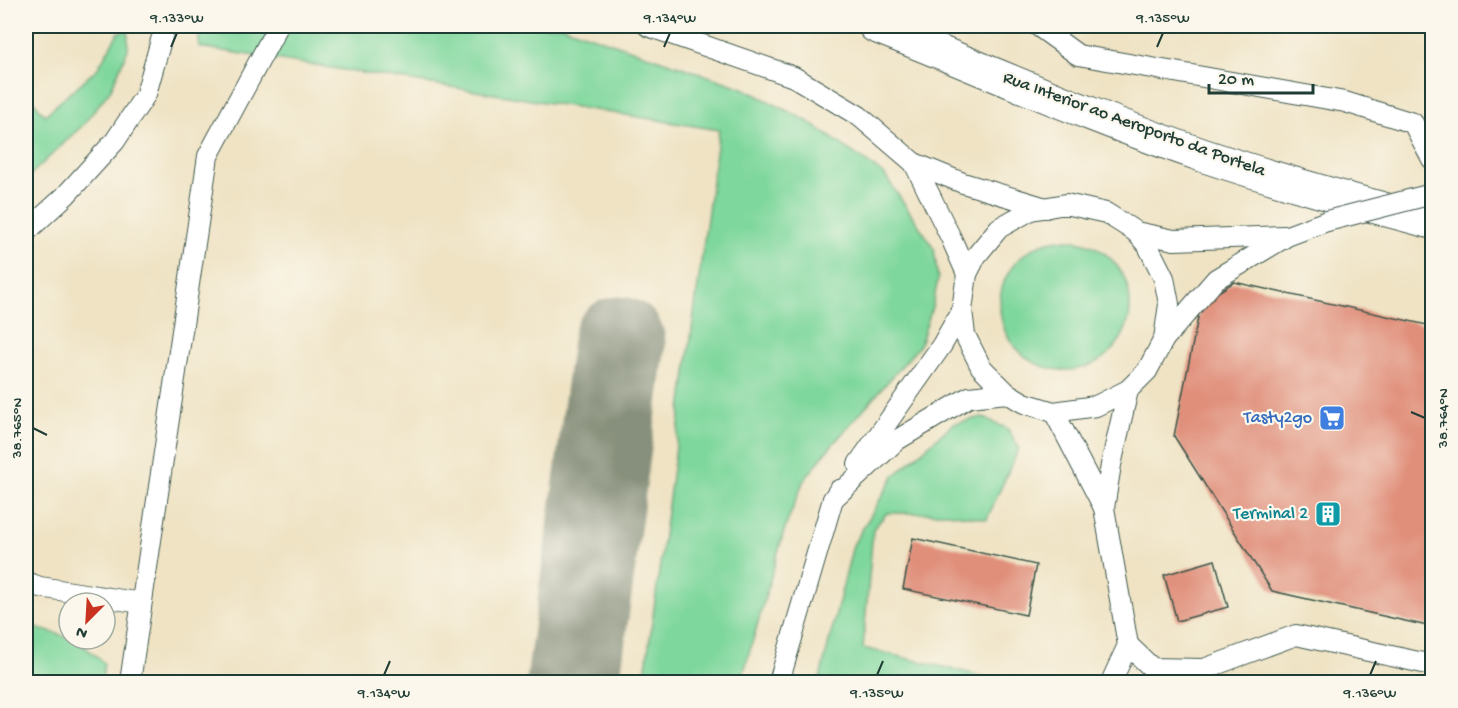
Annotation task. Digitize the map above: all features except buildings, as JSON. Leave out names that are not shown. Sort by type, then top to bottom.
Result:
[{"type":"street","name":"Rua Interior ao Aeroporto da Portela","points":[[875,26],[1205,156],[1329,194],[1432,222]]},
{"type":"lane","points":[[26,232],[65,196],[116,141],[146,94],[165,26]]},
{"type":"lane","points":[[130,682],[208,156],[278,26]]},
{"type":"lane","points":[[648,26],[794,77],[859,116],[914,163],[963,183],[1046,208]]},
{"type":"lane","points":[[1038,26],[1077,55],[1345,102],[1413,123],[1432,159]]},
{"type":"lane","points":[[914,163],[967,274]]},
{"type":"lane","points":[[1164,339],[1169,304],[1164,278],[1148,246],[1136,232],[1106,213],[1066,204],[1031,210],[999,228],[976,255],[967,274],[962,310],[965,335],[981,368],[1007,393],[1024,403],[1054,412],[1096,406],[1128,390],[1147,371],[1164,339],[1216,279],[1287,236],[1327,220],[1432,194]]},
{"type":"lane","points":[[1136,232],[1174,240],[1287,236]]},
{"type":"lane","points":[[780,682],[833,499],[942,345],[962,310]]},
{"type":"lane","points":[[1104,508],[1128,390]]},
{"type":"lane","points":[[833,499],[897,440],[969,397],[1007,393]]},
{"type":"lane","points":[[1054,412],[1104,508],[1128,645],[1111,682]]},
{"type":"lane","points":[[26,582],[40,587],[141,603]]},
{"type":"lane","points":[[1128,645],[1152,668],[1204,669],[1296,635],[1432,664]]},
{"type":"green space","points":[[199,26],[562,26],[743,88],[807,121],[884,174],[934,248],[938,280],[932,307],[920,345],[826,452],[803,482],[784,531],[741,682],[644,682],[719,130],[199,47]]},
{"type":"green space","points":[[128,30],[128,49],[111,89],[84,124],[26,179],[26,93],[45,115],[98,68],[118,33]]},
{"type":"green space","points":[[1065,240],[1090,245],[1111,259],[1125,280],[1130,305],[1125,330],[1111,351],[1090,365],[1065,370],[1040,365],[1019,351],[1005,330],[1000,305],[1005,280],[1019,259],[1040,245]]},
{"type":"green space","points":[[982,417],[1008,429],[1019,448],[987,519],[948,513],[887,513],[873,529],[863,648],[1007,682],[819,682],[853,545],[894,476],[953,424]]},
{"type":"green space","points":[[26,626],[57,634],[57,651],[90,651],[104,663],[102,682],[26,682]]},
{"type":"taxiway","points":[[573,682],[619,343]]},
{"type":"place","name":"Tasty2go","points":[[1332,418]]},
{"type":"place","name":"Terminal 2","points":[[1328,514]]}]
